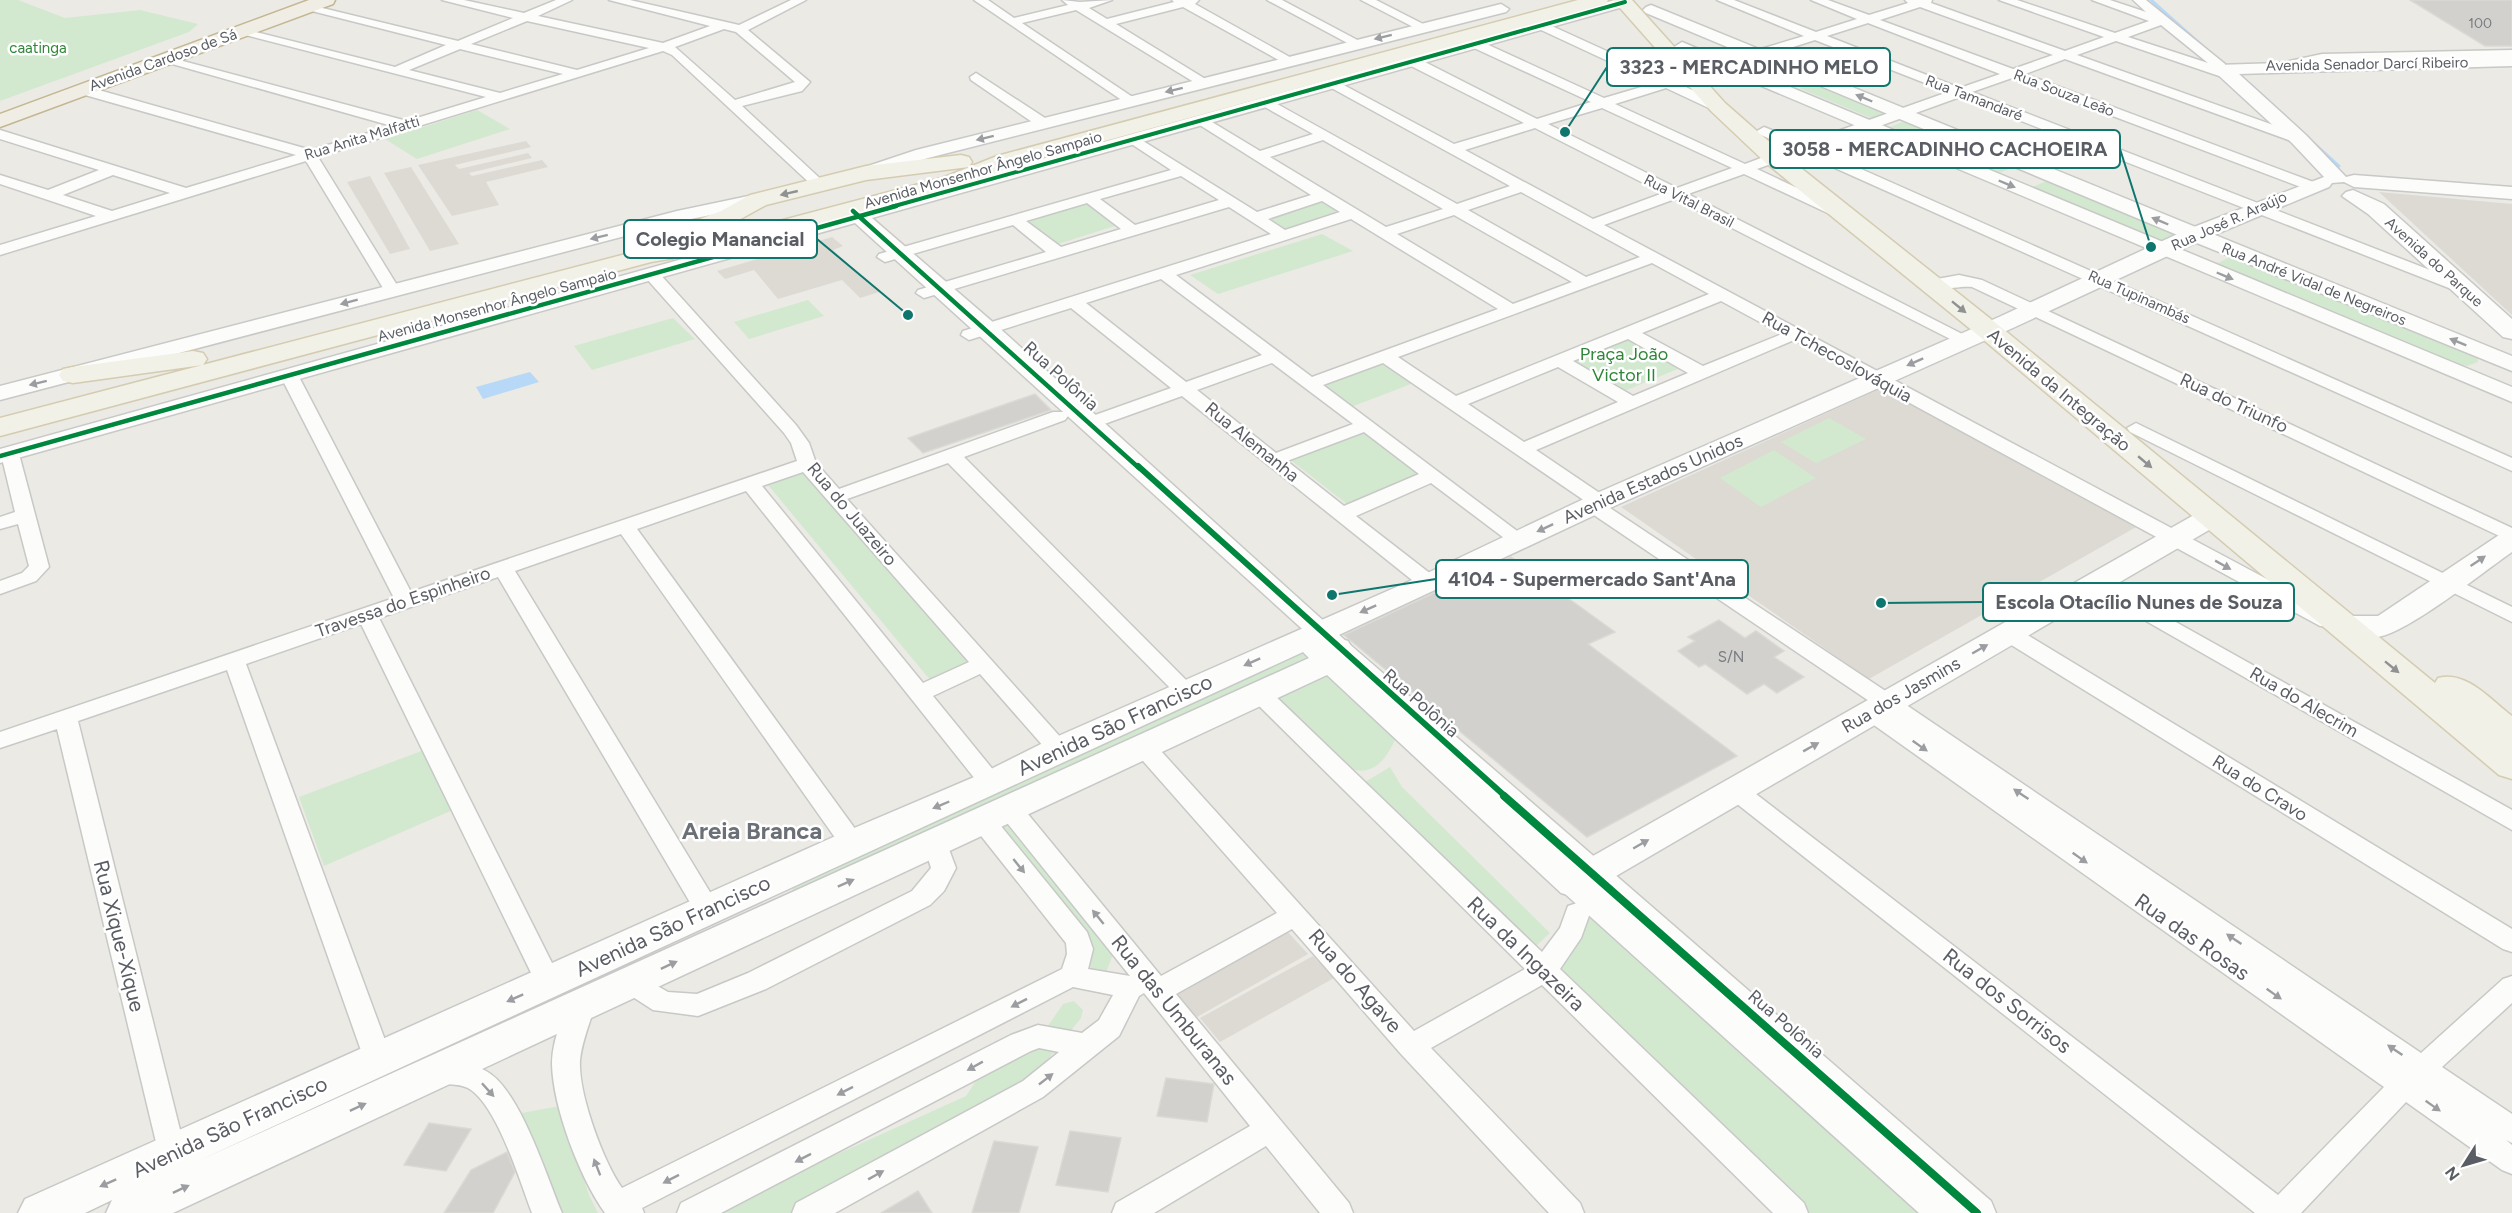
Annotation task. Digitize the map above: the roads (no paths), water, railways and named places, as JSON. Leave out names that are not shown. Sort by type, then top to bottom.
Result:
[{"type":"highway","name":"Avenida Cardoso de Sá","points":[[0,121],[326,0]]},
{"type":"main road","name":"Avenida Monsenhor Ângelo Sampaio","points":[[0,427],[650,255],[720,244],[762,232],[848,215],[915,192],[950,183],[1005,161],[1433,38],[1501,9],[1537,0]]},
{"type":"main road","name":"Avenida Monsenhor Ângelo Sampaio","points":[[0,414],[688,233],[729,216],[758,200],[866,173],[952,164],[1599,0]]},
{"type":"main road","name":"Avenida da Integração","points":[[1635,3],[1764,131],[1942,283],[1986,331],[2072,389],[2136,428],[2512,735]]},
{"type":"main road","name":"Avenida da Integração","points":[[1635,3],[1695,63],[1718,106],[1774,158],[1846,216],[1942,283]]},
{"type":"main road","name":"Avenida Senador Darcí Ribeiro","points":[[2245,75],[2286,66],[2512,61]]},
{"type":"main road","points":[[2245,75],[2512,68]]},
{"type":"main road","name":"Avenida do Parque","points":[[2245,75],[2341,185],[2376,209],[2512,333]]},
{"type":"main road","points":[[1206,82],[1280,82],[1324,87]]},
{"type":"main road","points":[[950,183],[1058,162]]},
{"type":"main road","points":[[895,170],[923,177],[923,183],[915,192]]},
{"type":"main road","points":[[2341,185],[2512,194]]},
{"type":"main road","points":[[2341,185],[2512,200]]},
{"type":"main road","name":"Rua José R. Araújo","points":[[1986,331],[2256,208],[2341,185]]},
{"type":"main road","points":[[729,216],[734,227],[762,232]]},
{"type":"main road","points":[[506,316],[603,267]]},
{"type":"main road","name":"Avenida Estados Unidos","points":[[1323,645],[1429,583],[1519,540],[1986,331]]},
{"type":"main road","points":[[73,375],[222,356]]},
{"type":"main road","name":"Avenida da Integração","points":[[2072,389],[2211,517],[2512,766]]},
{"type":"main road","name":"Rua dos Jasmins","points":[[1581,890],[1735,790],[2097,584],[2172,537],[2211,517]]},
{"type":"main road","points":[[2342,626],[2377,627],[2389,623],[2512,537]]},
{"type":"main road","name":"Avenida São Francisco","points":[[40,1213],[549,983],[707,909],[776,897],[935,842],[994,804],[1059,749],[1186,691],[1323,645]]},
{"type":"main road","name":"Avenida São Francisco","points":[[128,1213],[631,982],[776,897],[852,843],[994,804],[1144,747],[1260,694],[1323,645]]},
{"type":"main road","name":"Rua Polônia","points":[[1323,645],[1581,890]]},
{"type":"main road","points":[[2472,704],[2512,725]]},
{"type":"street","points":[[448,0],[664,46],[684,58],[820,185]]},
{"type":"street","points":[[398,70],[566,0]]},
{"type":"street","points":[[615,0],[741,29],[802,82],[801,86],[789,90],[734,104]]},
{"type":"street","points":[[772,0],[796,2]]},
{"type":"street","points":[[980,0],[1016,21],[1129,101]]},
{"type":"street","points":[[1016,21],[1074,3],[1106,0]]},
{"type":"street","points":[[1106,23],[1181,2],[1198,0]]},
{"type":"street","points":[[1273,0],[1357,43]]},
{"type":"street","points":[[1367,0],[1423,27]]},
{"type":"street","name":"Rua Tamandaré","points":[[1723,0],[2460,287]]},
{"type":"street","name":"Rua Souza Leão","points":[[1817,0],[2014,74],[2341,185]]},
{"type":"street","points":[[2006,0],[2114,38],[2245,75]]},
{"type":"street","points":[[2098,0],[2162,22]]},
{"type":"street","points":[[2139,0],[2162,22],[2245,75]]},
{"type":"street","points":[[1758,54],[1869,20],[1921,1],[2299,139]]},
{"type":"street","points":[[741,29],[796,2]]},
{"type":"street","points":[[1181,2],[1280,82],[1324,135],[1583,282]]},
{"type":"street","points":[[1074,3],[1206,82]]},
{"type":"street","points":[[1324,87],[1635,3]]},
{"type":"street","name":"Rua André Vidal de Negreiros","points":[[1635,3],[2194,235],[2512,363]]},
{"type":"street","points":[[306,8],[573,72]]},
{"type":"street","name":"Avenida Monsenhor Ângelo Sampaio","points":[[5,455],[652,275],[848,215],[1058,162],[1202,122],[1357,43],[1501,9]]},
{"type":"street","points":[[1804,148],[2162,22]]},
{"type":"street","name":"Rua Anita Malfatti","points":[[0,250],[573,72],[664,46],[723,25]]},
{"type":"street","points":[[1543,26],[1664,84],[1718,106]]},
{"type":"street","points":[[240,32],[498,96]]},
{"type":"street","points":[[1454,149],[1664,84],[1695,63],[1708,47],[1731,44]]},
{"type":"street","points":[[1478,45],[1846,216]]},
{"type":"street","points":[[2286,66],[2322,59],[2512,55]]},
{"type":"street","points":[[164,60],[405,125]]},
{"type":"street","name":"Rua Vital Brasil","points":[[1414,62],[1674,194],[1986,331]]},
{"type":"street","name":"Rua André Vidal de Negreiros","points":[[1695,63],[1730,67],[2512,395]]},
{"type":"street","points":[[976,77],[1043,123]]},
{"type":"street","name":"Avenida Monsenhor Ângelo Sampaio","points":[[866,173],[898,161],[1206,82]]},
{"type":"street","name":"Rua Tchecoslováquia","points":[[1324,87],[1454,149],[2318,617],[2342,626]]},
{"type":"street","points":[[83,90],[309,154],[392,290]]},
{"type":"street","points":[[1202,122],[1510,309]]},
{"type":"street","name":"Rua Tupinambás","points":[[1764,131],[2512,465]]},
{"type":"street","points":[[0,134],[186,193]]},
{"type":"street","points":[[1258,156],[1324,135]]},
{"type":"street","points":[[1135,140],[1284,236]]},
{"type":"street","points":[[1593,224],[1741,168],[1774,158]]},
{"type":"street","points":[[49,195],[114,169]]},
{"type":"street","points":[[892,255],[1182,171]]},
{"type":"street","points":[[0,180],[112,216]]},
{"type":"street","points":[[1384,233],[1523,187]]},
{"type":"street","points":[[1255,218],[1322,196]]},
{"type":"street","points":[[1089,198],[1131,230]]},
{"type":"street","name":"Avenida Monsenhor Ângelo Sampaio","points":[[0,393],[684,215],[758,200]]},
{"type":"street","points":[[932,291],[1229,202]]},
{"type":"street","points":[[978,332],[1351,214]]},
{"type":"street","name":"Rua Polônia","points":[[848,215],[978,332],[1090,423],[1323,645]]},
{"type":"street","points":[[1016,220],[1058,253]]},
{"type":"street","points":[[1310,384],[1655,257]]},
{"type":"street","points":[[1163,273],[1364,426],[1519,540]]},
{"type":"street","name":"Rua do Juazeiro","points":[[652,275],[790,429],[800,442],[807,464],[835,498],[1059,749]]},
{"type":"street","name":"Rua do Triunfo","points":[[1942,283],[1976,283],[2512,537]]},
{"type":"street","points":[[1454,403],[1725,294]]},
{"type":"street","name":"Rua Alemanha","points":[[1074,302],[1429,583]]},
{"type":"street","name":"Rua Polônia","points":[[978,332],[1059,416],[1323,645]]},
{"type":"street","points":[[1630,333],[1702,373]]},
{"type":"street","points":[[1522,449],[1795,334]]},
{"type":"street","points":[[2446,369],[2485,370],[2490,366],[2491,360],[2483,353]]},
{"type":"street","name":"Rua das Rosas","points":[[1385,356],[1522,449],[1880,708],[2413,1077],[2512,1161]]},
{"type":"street","points":[[1090,423],[1274,357]]},
{"type":"street","points":[[1558,360],[1632,403]]},
{"type":"street","points":[[290,375],[405,600]]},
{"type":"street","points":[[835,498],[1059,416]]},
{"type":"street","points":[[1274,460],[1364,426]]},
{"type":"street","points":[[2136,428],[2512,615]]},
{"type":"street","points":[[0,588],[20,582],[39,567],[26,515],[5,455]]},
{"type":"street","points":[[952,456],[1186,691]]},
{"type":"street","name":"Travessa do Espinheiro","points":[[0,740],[807,464]]},
{"type":"street","points":[[1343,514],[1432,476]]},
{"type":"street","points":[[581,1005],[568,1048],[566,1064],[568,1090],[604,1185],[623,1209],[1071,976],[1079,962],[1081,952],[1078,939],[994,804],[918,694],[750,484]]},
{"type":"street","points":[[0,523],[26,515]]},
{"type":"street","points":[[625,526],[852,843]]},
{"type":"street","points":[[503,567],[707,909]]},
{"type":"street","name":"Rua do Alecrim","points":[[2097,584],[2512,821]]},
{"type":"street","points":[[367,614],[549,983]]},
{"type":"street","name":"Rua do Cravo","points":[[2008,633],[2512,942]]},
{"type":"street","points":[[234,660],[378,1059]]},
{"type":"street","points":[[918,694],[983,664]]},
{"type":"street","name":"Rua da Ingazeira","points":[[1260,694],[1793,1213]]},
{"type":"street","name":"Rua Xique-Xique","points":[[66,718],[171,1154]]},
{"type":"street","name":"Rua do Agave","points":[[1144,747],[1411,1046],[1569,1213]]},
{"type":"street","name":"Rua dos Sorrisos","points":[[1735,790],[2280,1213]]},
{"type":"street","name":"Rua das Umburanas","points":[[994,804],[1338,1213]]},
{"type":"street","points":[[631,982],[663,1002],[698,1005],[757,981],[921,898],[935,884],[944,868],[935,842]]},
{"type":"street","points":[[1411,1046],[1544,971],[1572,931],[1581,890]]},
{"type":"street","name":"Rua Polônia","points":[[1581,890],[1946,1213]]},
{"type":"street","name":"Rua Polônia","points":[[1581,890],[1977,1213]]},
{"type":"street","points":[[807,1213],[1033,1089],[1109,1028],[1146,986],[1296,915]]},
{"type":"street","points":[[1071,976],[1146,986]]},
{"type":"street","points":[[2280,1213],[2413,1077],[2512,987]]},
{"type":"street","points":[[692,1213],[1021,1043],[1038,1036],[1088,1047]]},
{"type":"street","points":[[434,1072],[466,1075],[480,1081],[502,1107],[547,1213]]},
{"type":"street","name":"Rua das Rosas","points":[[2413,1077],[2512,1130]]},
{"type":"street","points":[[1127,1213],[1269,1129]]},
{"type":"water","points":[[530,372],[539,382],[483,399],[476,387]]},
{"type":"waterway","points":[[2151,0],[2206,49]]},
{"type":"waterway","points":[[2251,85],[2276,108]]},
{"type":"waterway","points":[[2305,135],[2339,166]]},
{"type":"place","name":"3323 - MERCADINHO MELO","points":[[1565,132]]},
{"type":"place","name":"3058 - MERCADINHO CACHOEIRA","points":[[2151,247]]},
{"type":"place","name":"Colegio Manancial","points":[[908,315]]},
{"type":"place","name":"4104 - Supermercado Sant'Ana","points":[[1332,595]]},
{"type":"place","name":"Escola Otacílio Nunes de Souza","points":[[1881,603]]},
{"type":"district","name":"Areia Branca","points":[[752,831]]},
{"type":"park label","name":"caatinga","points":[[38,48]]},
{"type":"park label","name":"Praça João Victor II","points":[[1624,364]]}]
